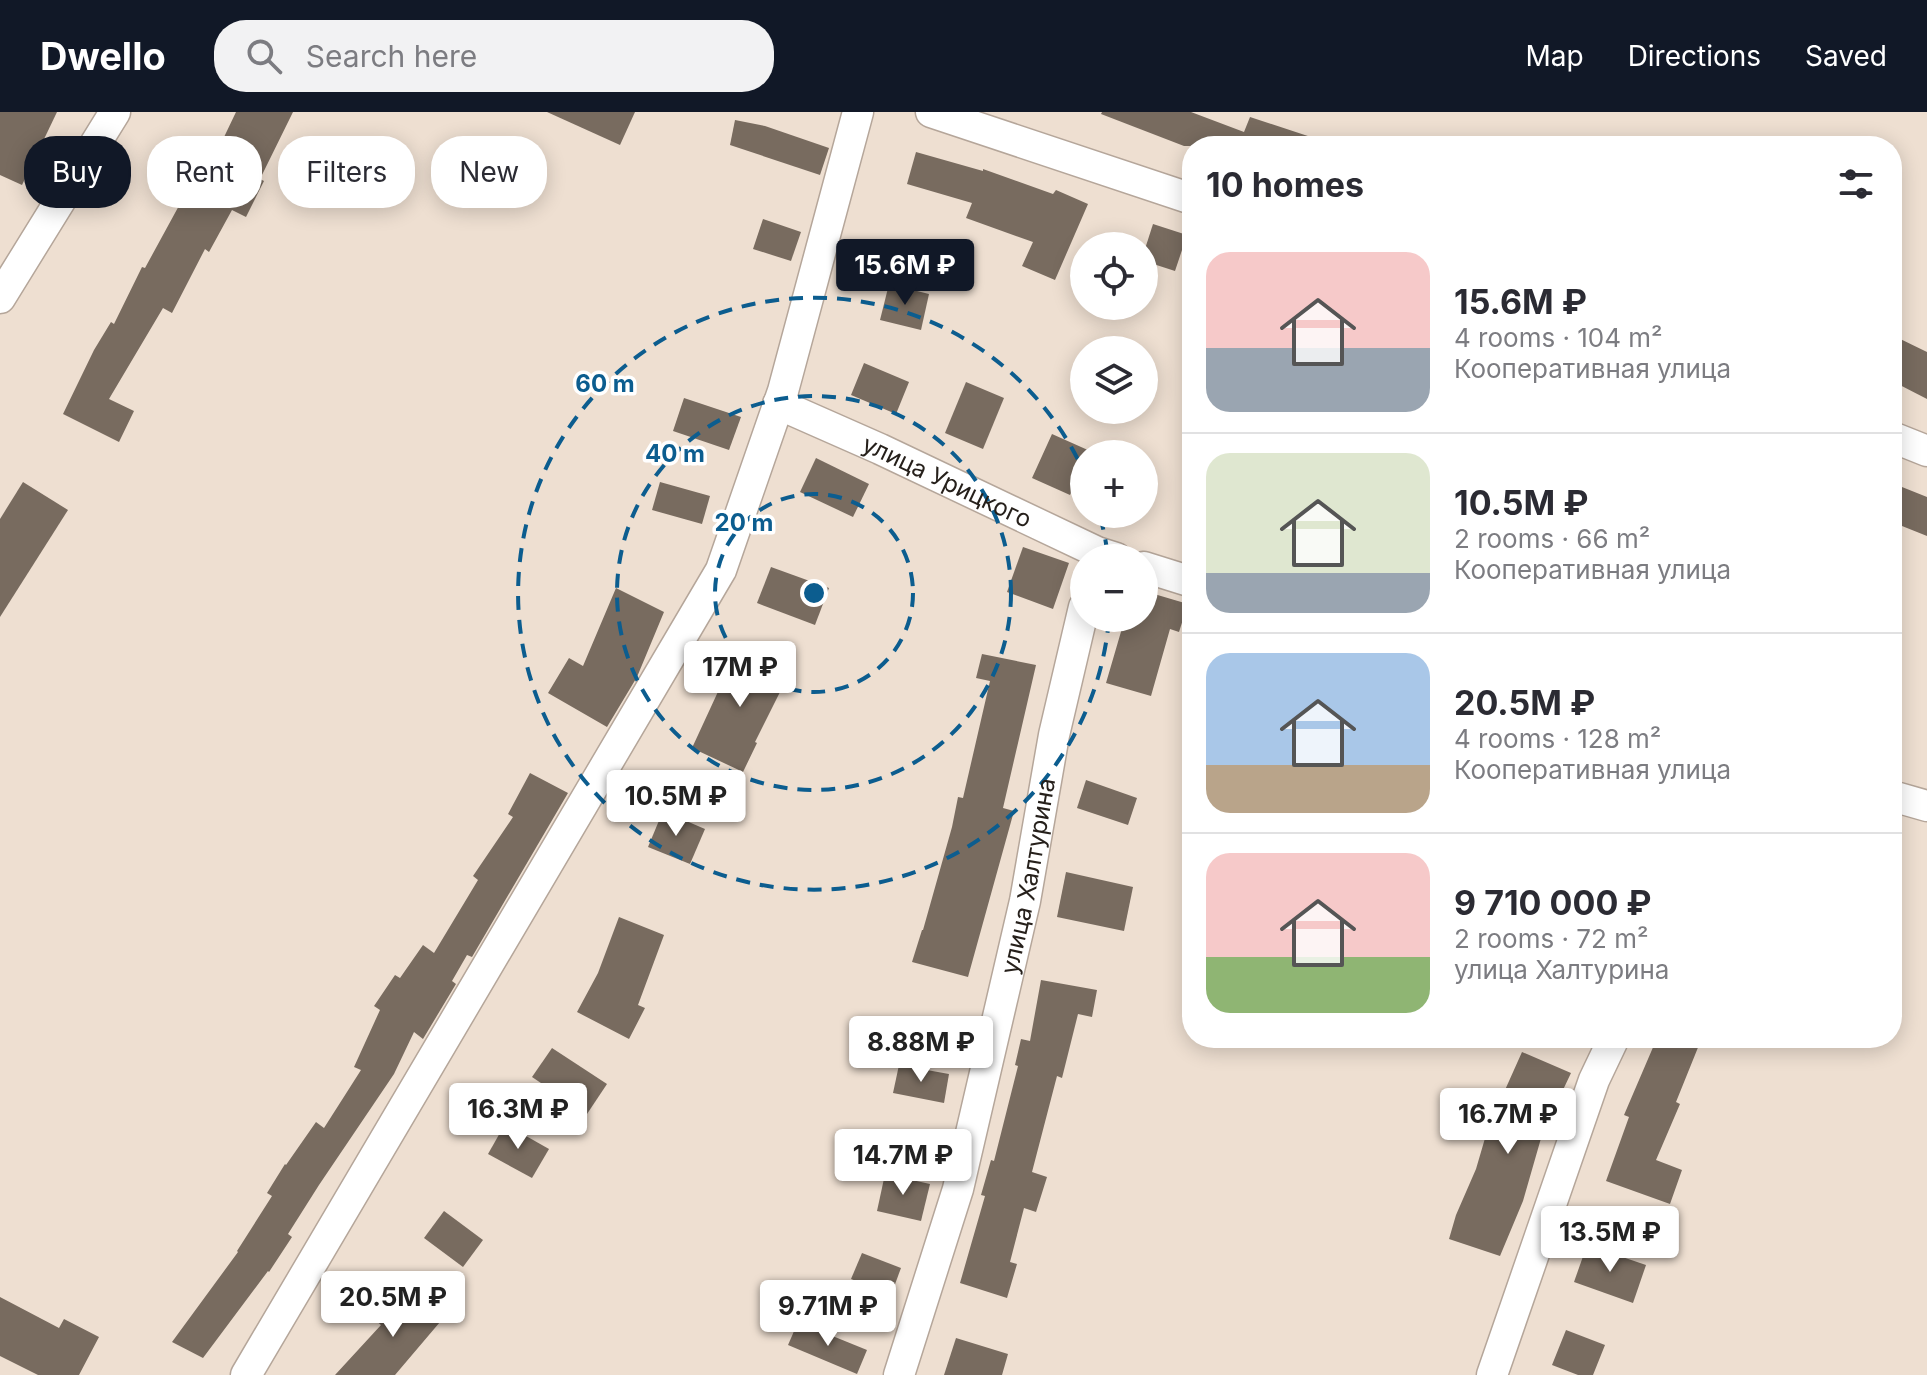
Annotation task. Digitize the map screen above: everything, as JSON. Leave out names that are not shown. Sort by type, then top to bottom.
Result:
[{"type":"street","points":[[0,298],[115,112]]},
{"type":"street","points":[[246,1375],[721,570],[778,404],[858,112]]},
{"type":"street","points":[[931,112],[1182,196]]},
{"type":"street","name":"улица Урицкого","points":[[778,404],[1078,544]]},
{"type":"street","points":[[1902,441],[1927,451]]},
{"type":"street","points":[[1158,571],[1182,579]]},
{"type":"street","name":"улица Халтурина","points":[[899,1375],[958,1189],[1025,901],[1054,735],[1078,632]]},
{"type":"street","points":[[1902,799],[1927,806]]},
{"type":"street","points":[[1492,1375],[1594,1080],[1609,1048]]},
{"type":"building","points":[[0,112],[57,112],[45,136],[24,136],[22,185],[0,175]]},
{"type":"building","points":[[236,112],[293,112],[281,136],[278,136],[278,142],[262,175],[262,136],[225,136]]},
{"type":"building","points":[[547,112],[635,112],[620,145]]},
{"type":"building","points":[[1191,112],[1244,132],[1250,117],[1308,136],[1182,136],[1182,145],[1101,114]]},
{"type":"building","points":[[735,120],[765,126],[829,148],[820,175],[730,145]]},
{"type":"building","points":[[916,152],[983,169],[1053,194],[1056,190],[1088,204],[1076,232],[1070,232],[1070,245],[1055,280],[1022,266],[1033,242],[966,218],[972,203],[907,184]]},
{"type":"building","points":[[178,208],[250,208],[246,217],[232,210],[209,252],[205,249],[172,313],[163,308],[109,399],[134,411],[119,442],[63,414],[94,350],[111,322],[114,324],[142,267],[145,268]]},
{"type":"building","points":[[763,219],[801,232],[791,261],[753,249]]},
{"type":"building","points":[[1153,224],[1182,233],[1182,250],[1175,271],[1158,266],[1158,232],[1150,232]]},
{"type":"building","points":[[889,284],[929,294],[921,330],[880,320]]},
{"type":"building","points":[[1902,340],[1927,352],[1927,399],[1902,386]]},
{"type":"building","points":[[864,363],[909,382],[896,414],[851,395]]},
{"type":"building","points":[[966,382],[1004,398],[983,449],[945,433]]},
{"type":"building","points":[[684,398],[741,417],[729,450],[673,431]]},
{"type":"building","points":[[1052,434],[1070,442],[1070,495],[1032,478]]},
{"type":"building","points":[[816,458],[869,484],[853,517],[800,492]]},
{"type":"building","points":[[23,482],[68,510],[0,617],[0,519]]},
{"type":"building","points":[[660,482],[710,496],[702,524],[652,510]]},
{"type":"building","points":[[1902,487],[1927,497],[1927,536],[1902,526]]},
{"type":"building","points":[[1023,547],[1069,563],[1053,609],[1007,592]]},
{"type":"building","points":[[771,567],[829,588],[815,625],[757,603]]},
{"type":"building","points":[[616,588],[664,612],[637,677],[607,727],[548,693],[569,658],[583,666]]},
{"type":"building","points":[[1158,595],[1182,602],[1179,632],[1170,629],[1151,696],[1106,683],[1121,632],[1158,632]]},
{"type":"building","points":[[733,646],[789,674],[743,772],[692,748],[722,683],[716,680]]},
{"type":"building","points":[[982,654],[1036,665],[1003,808],[1014,811],[968,977],[912,962],[958,797],[963,798],[990,681],[976,678]]},
{"type":"building","points":[[530,773],[568,793],[472,957],[467,955],[452,981],[456,984],[423,1039],[414,1032],[394,1074],[288,1234],[292,1237],[203,1358],[172,1342],[238,1252],[272,1196],[267,1193],[285,1164],[316,1122],[324,1128],[361,1070],[354,1067],[380,1010],[374,1006],[395,975],[400,978],[423,945],[434,953],[478,880],[473,876],[513,817],[508,814]]},
{"type":"building","points":[[1086,780],[1137,798],[1128,825],[1077,808]]},
{"type":"building","points":[[663,811],[705,829],[690,864],[648,847]]},
{"type":"building","points":[[1066,872],[1133,887],[1124,931],[1057,917]]},
{"type":"building","points":[[619,917],[664,935],[638,1005],[645,1008],[629,1039],[577,1012],[598,973]]},
{"type":"building","points":[[1041,980],[1097,990],[1092,1017],[1078,1014],[1062,1078],[1057,1076],[1032,1172],[1047,1177],[1036,1212],[1024,1208],[1010,1262],[1017,1264],[1007,1298],[960,1283],[985,1196],[981,1195],[991,1160],[994,1161],[1018,1066],[1015,1065],[1021,1039],[1030,1041]]},
{"type":"building","points":[[552,1048],[607,1084],[587,1114],[532,1077]]},
{"type":"building","points":[[1653,1048],[1698,1048],[1676,1102],[1680,1104],[1656,1160],[1682,1170],[1670,1204],[1606,1181],[1629,1117],[1624,1115]]},
{"type":"building","points":[[1522,1052],[1571,1073],[1554,1109],[1550,1107],[1523,1201],[1500,1256],[1449,1239],[1488,1128]]},
{"type":"building","points":[[899,1065],[949,1074],[944,1103],[893,1093]]},
{"type":"building","points":[[505,1124],[549,1149],[532,1178],[488,1154]]},
{"type":"building","points":[[885,1174],[930,1184],[921,1221],[877,1211]]},
{"type":"building","points":[[444,1211],[483,1240],[463,1267],[424,1238]]},
{"type":"building","points":[[1587,1245],[1646,1265],[1633,1303],[1574,1282]]},
{"type":"building","points":[[862,1253],[901,1268],[891,1295],[851,1279]]},
{"type":"building","points":[[402,1289],[440,1322],[395,1375],[335,1375],[381,1325],[375,1320]]},
{"type":"building","points":[[0,1297],[59,1328],[64,1319],[99,1337],[79,1375],[38,1375],[0,1356]]},
{"type":"building","points":[[798,1322],[867,1350],[857,1374],[788,1345]]},
{"type":"building","points":[[1566,1330],[1605,1345],[1593,1375],[1578,1375],[1552,1365]]},
{"type":"building","points":[[956,1338],[1008,1354],[1002,1375],[944,1375]]}]
